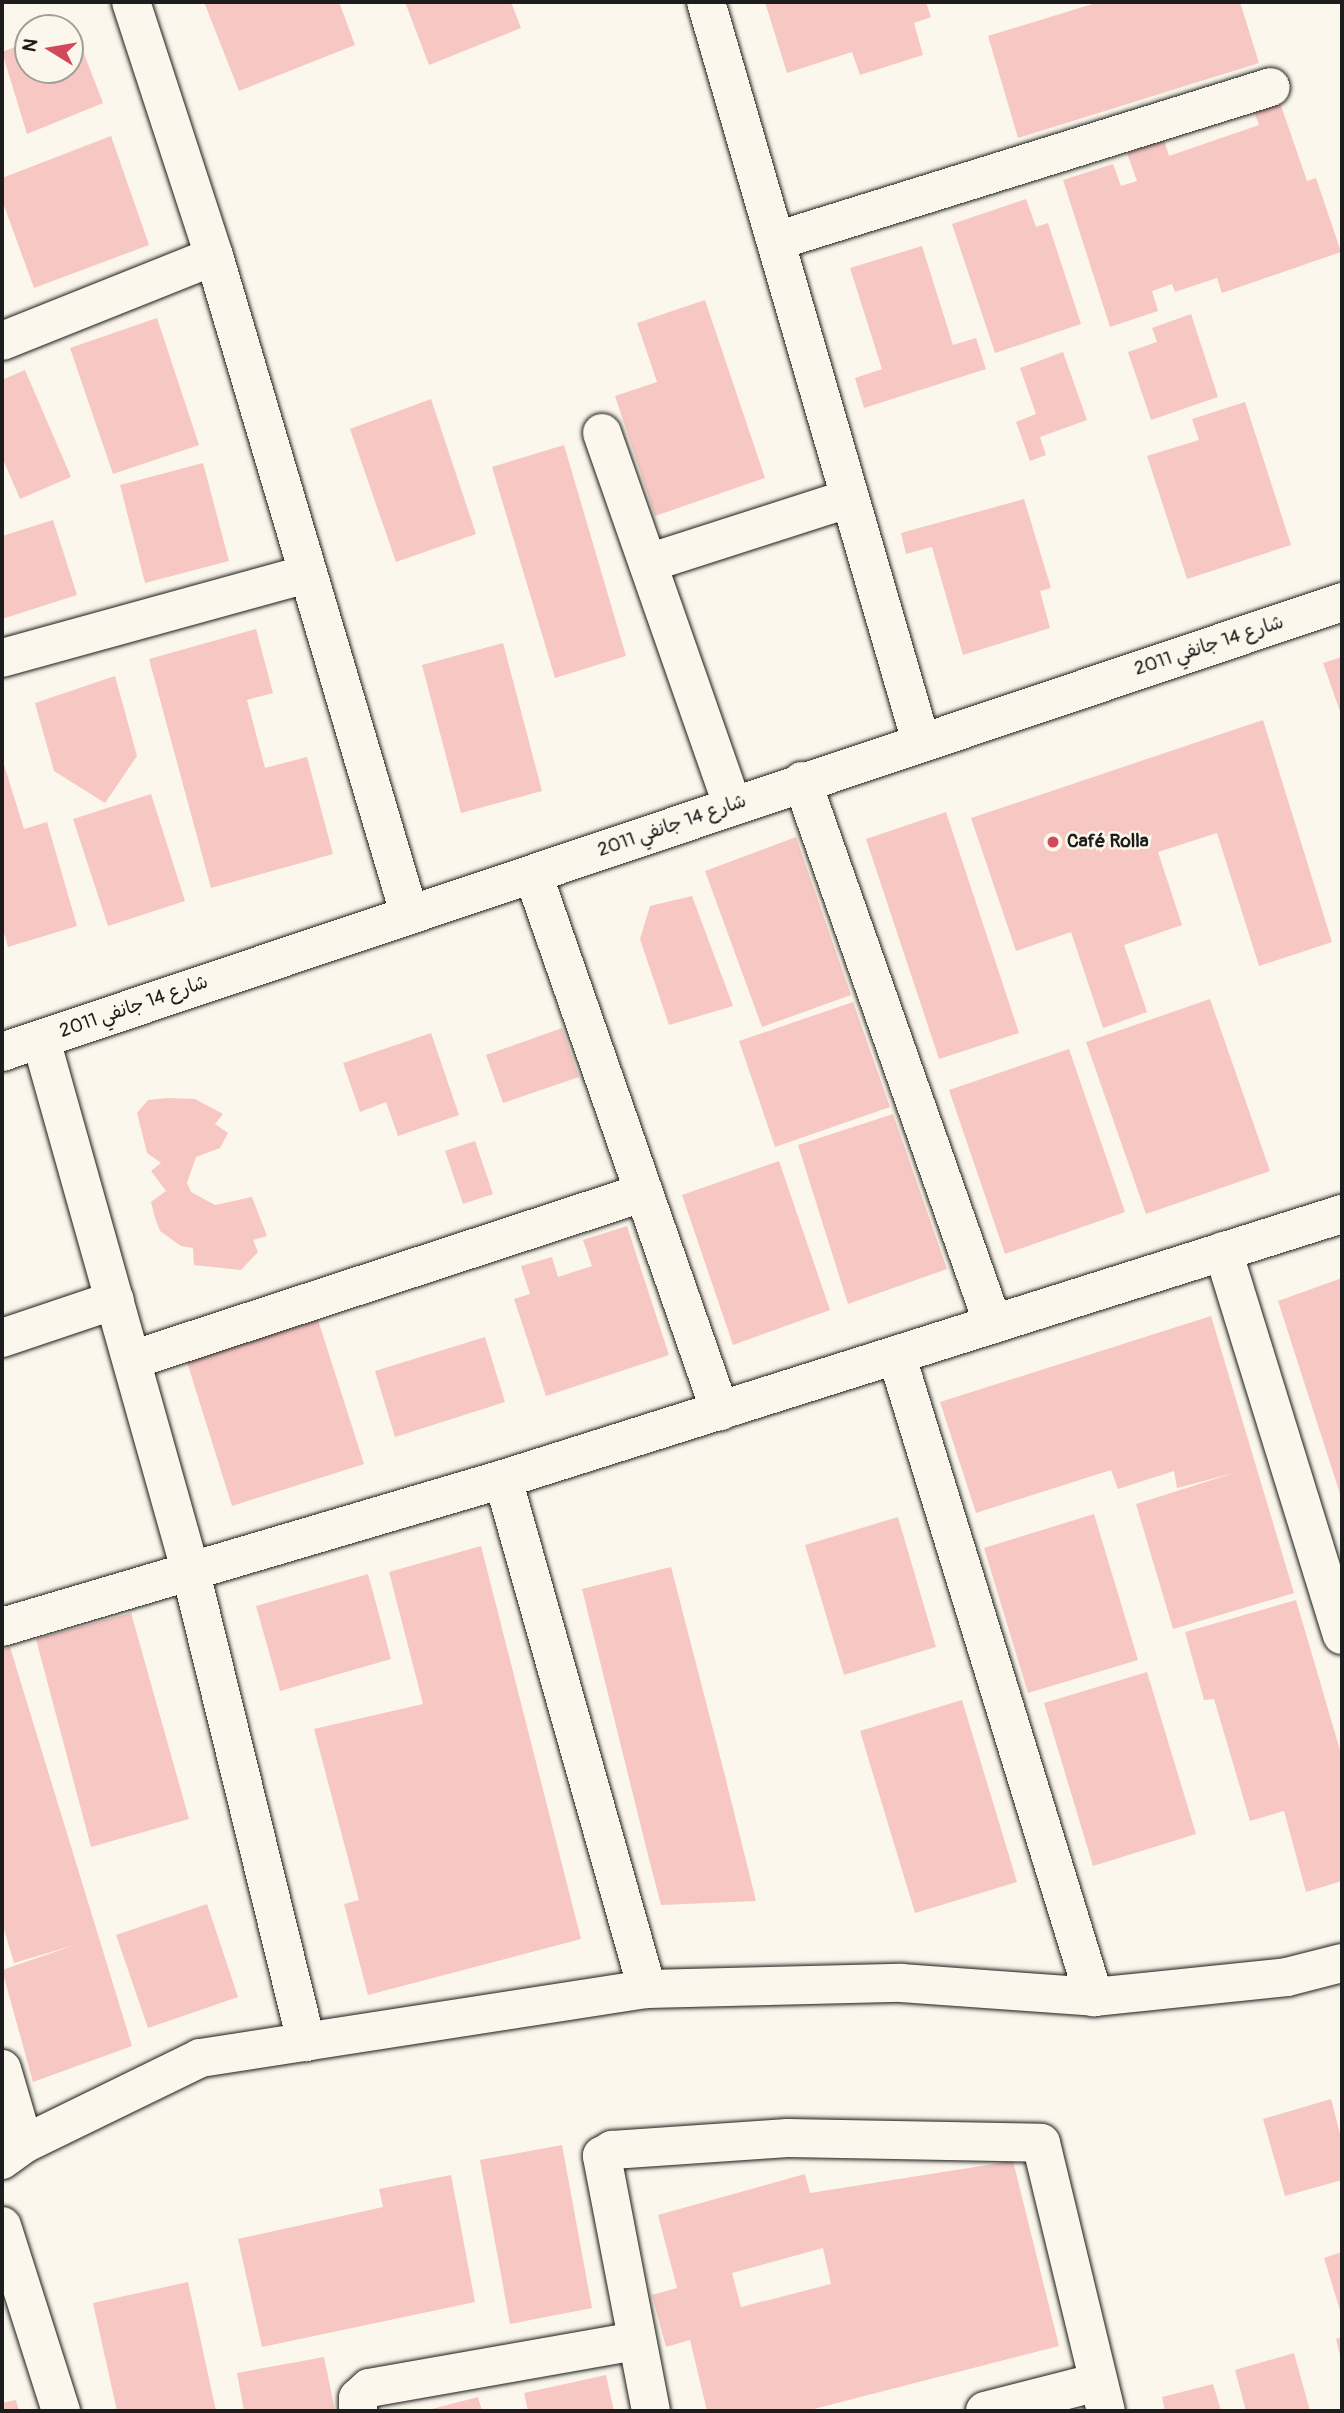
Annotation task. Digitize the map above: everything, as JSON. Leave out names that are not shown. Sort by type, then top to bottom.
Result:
[{"type":"street","points":[[131,2],[214,256],[409,913]]},
{"type":"street","points":[[706,2],[921,742]]},
{"type":"street","points":[[776,241],[1271,88]]},
{"type":"street","points":[[2,341],[214,256]]},
{"type":"street","points":[[602,433],[732,805]]},
{"type":"street","points":[[648,563],[850,498]]},
{"type":"street","points":[[2,658],[308,574]]},
{"type":"street","name":"شارع 14 جانفي 2011","points":[[2,1052],[802,781],[1342,602]]},
{"type":"street","points":[[802,781],[993,1324]]},
{"type":"street","points":[[533,874],[720,1411]]},
{"type":"street","points":[[41,1040],[191,1573],[306,2042]]},
{"type":"street","points":[[132,1360],[642,1193]]},
{"type":"street","points":[[2,1627],[503,1479],[897,1357],[1342,1214]]},
{"type":"street","points":[[1223,1251],[1342,1635]]},
{"type":"street","points":[[2,1338],[115,1300]]},
{"type":"street","points":[[897,1357],[1094,1997]]},
{"type":"street","points":[[503,1479],[647,1989]]},
{"type":"street","points":[[2,2069],[13,2152],[200,2058],[647,1989],[901,1983],[1094,1997],[1287,1977],[1342,1963]]},
{"type":"street","points":[[651,2411],[600,2161],[608,2151],[788,2138],[1033,2141],[1041,2143],[1046,2154],[1102,2396],[985,2411]]},
{"type":"street","points":[[2,2226],[19,2267],[61,2411]]},
{"type":"street","points":[[358,2411],[358,2398],[369,2388],[636,2341]]},
{"type":"building","points":[[204,2],[339,2],[355,45],[239,91]]},
{"type":"building","points":[[405,2],[511,2],[521,28],[429,65]]},
{"type":"building","points":[[765,2],[926,2],[931,17],[914,23],[923,55],[860,75],[852,52],[787,73]]},
{"type":"building","points":[[1099,2],[1240,2],[1259,63],[1018,138],[988,36]]},
{"type":"building","points":[[14,47],[14,84],[84,84],[84,54],[103,103],[27,134],[2,52]]},
{"type":"building","points":[[1278,97],[1307,181],[1316,178],[1341,252],[1222,293],[1217,278],[1175,292],[1172,284],[1152,291],[1158,311],[1110,327],[1063,180],[1113,164],[1121,186],[1137,181],[1127,153],[1164,140],[1169,156],[1259,125],[1252,106]]},
{"type":"building","points":[[111,136],[149,245],[34,288],[2,200],[2,178]]},
{"type":"building","points":[[1026,199],[1036,227],[1048,223],[1081,324],[995,353],[952,224]]},
{"type":"building","points":[[922,246],[953,345],[976,338],[986,369],[864,408],[855,378],[882,369],[850,268]]},
{"type":"building","points":[[705,300],[765,478],[655,516],[615,396],[657,382],[637,323]]},
{"type":"building","points":[[1191,314],[1218,397],[1151,420],[1128,352],[1157,342],[1152,328]]},
{"type":"building","points":[[157,318],[199,445],[113,474],[70,348]]},
{"type":"building","points":[[1063,352],[1087,420],[1040,437],[1046,455],[1030,461],[1016,422],[1036,414],[1020,368]]},
{"type":"building","points":[[25,370],[71,477],[20,499],[2,457],[2,380]]},
{"type":"building","points":[[431,399],[476,534],[396,562],[350,429]]},
{"type":"building","points":[[1245,402],[1291,545],[1187,579],[1147,456],[1199,440],[1192,419]]},
{"type":"building","points":[[564,445],[626,656],[555,678],[492,467]]},
{"type":"building","points":[[203,463],[229,561],[145,583],[120,485]]},
{"type":"building","points":[[1024,499],[1051,588],[1040,591],[1050,628],[963,655],[932,547],[906,554],[901,533]]},
{"type":"building","points":[[53,520],[77,595],[2,619],[2,536]]},
{"type":"building","points":[[256,629],[273,693],[247,700],[265,768],[307,757],[333,854],[211,888],[149,659]]},
{"type":"building","points":[[503,643],[542,791],[461,813],[422,665]]},
{"type":"building","points":[[1342,657],[1342,717],[1323,663]]},
{"type":"building","points":[[115,676],[137,756],[105,803],[54,771],[35,703]]},
{"type":"building","points":[[1263,720],[1332,942],[1259,966],[1217,833],[1158,852],[1182,925],[1124,945],[1147,1012],[1103,1028],[1071,932],[1016,951],[971,818]]},
{"type":"building","points":[[2,758],[24,829],[47,822],[77,926],[8,947],[2,926]]},
{"type":"building","points":[[151,794],[185,901],[108,926],[73,819]]},
{"type":"building","points":[[946,812],[1019,1033],[939,1059],[866,839]]},
{"type":"building","points":[[796,837],[851,995],[762,1027],[705,871]]},
{"type":"building","points":[[692,896],[733,1006],[669,1025],[640,939],[650,906]]},
{"type":"building","points":[[1210,999],[1270,1171],[1146,1214],[1086,1042]]},
{"type":"building","points":[[853,1002],[890,1107],[775,1147],[739,1041]]},
{"type":"building","points":[[562,1028],[579,1077],[503,1103],[486,1055]]},
{"type":"building","points":[[431,1033],[459,1115],[398,1136],[386,1102],[360,1112],[343,1063]]},
{"type":"building","points":[[1069,1049],[1125,1212],[1005,1254],[949,1090]]},
{"type":"building","points":[[195,1099],[223,1114],[215,1124],[228,1133],[220,1148],[196,1157],[187,1183],[191,1192],[215,1205],[252,1197],[267,1236],[253,1240],[258,1252],[241,1270],[194,1265],[193,1248],[181,1246],[160,1231],[151,1202],[166,1191],[151,1171],[161,1163],[147,1153],[137,1113],[148,1100]]},
{"type":"building","points":[[893,1114],[947,1269],[848,1304],[798,1145]]},
{"type":"building","points":[[475,1141],[493,1194],[463,1204],[445,1151]]},
{"type":"building","points":[[779,1161],[830,1310],[733,1345],[682,1195]]},
{"type":"building","points":[[627,1226],[669,1355],[546,1396],[514,1299],[530,1294],[521,1266],[552,1257],[558,1277],[592,1266],[583,1240]]},
{"type":"building","points":[[1342,1278],[1342,1500],[1278,1301]]},
{"type":"building","points":[[1211,1316],[1294,1593],[1173,1629],[1136,1504],[1234,1473],[1177,1488],[1174,1471],[1118,1489],[1111,1470],[976,1513],[940,1402]]},
{"type":"building","points":[[318,1320],[364,1464],[232,1506],[187,1362]]},
{"type":"building","points":[[485,1337],[505,1402],[395,1437],[375,1371]]},
{"type":"building","points":[[1094,1514],[1138,1660],[1028,1693],[984,1548]]},
{"type":"building","points":[[898,1517],[936,1647],[844,1675],[805,1545]]},
{"type":"building","points":[[481,1546],[581,1939],[368,1995],[344,1904],[359,1900],[314,1729],[423,1704],[389,1572]]},
{"type":"building","points":[[671,1567],[756,1901],[661,1905],[648,1855],[582,1589]]},
{"type":"building","points":[[368,1574],[391,1659],[280,1691],[256,1606]]},
{"type":"building","points":[[1296,1600],[1342,1757],[1342,1881],[1306,1892],[1284,1811],[1250,1821],[1214,1699],[1204,1700],[1185,1632]]},
{"type":"building","points":[[131,1613],[189,1819],[91,1847],[36,1639]]},
{"type":"building","points":[[10,1647],[132,2046],[33,2082],[2,1970],[75,1945],[14,1963],[2,1923],[2,1650]]},
{"type":"building","points":[[1147,1672],[1196,1834],[1093,1866],[1044,1703]]},
{"type":"building","points":[[962,1700],[1017,1882],[915,1913],[860,1731]]},
{"type":"building","points":[[207,1904],[238,1997],[148,2028],[116,1935]]},
{"type":"building","points":[[1331,2099],[1342,2141],[1342,2180],[1285,2196],[1263,2119]]},
{"type":"building","points":[[562,2145],[592,2308],[510,2324],[480,2160]]},
{"type":"building","points":[[1013,2161],[1059,2346],[806,2411],[707,2411],[690,2340],[666,2347],[652,2295],[677,2288],[658,2215],[805,2174],[810,2193]],"holes":[[[823,2248],[831,2284],[741,2307],[732,2273]]]},
{"type":"building","points":[[451,2175],[475,2302],[262,2347],[238,2239],[383,2207],[379,2189]]},
{"type":"building","points":[[1342,2252],[1342,2317],[1324,2258]]},
{"type":"building","points":[[188,2282],[216,2411],[117,2411],[93,2303]]},
{"type":"building","points":[[1342,2337],[1342,2359],[1341,2359],[1336,2339]]},
{"type":"building","points":[[1294,2353],[1310,2411],[1246,2411],[1235,2370]]},
{"type":"building","points":[[324,2357],[335,2411],[244,2411],[237,2373]]},
{"type":"building","points":[[606,2375],[614,2411],[528,2411],[524,2393]]},
{"type":"building","points":[[1213,2384],[1221,2411],[1165,2411],[1162,2397]]},
{"type":"building","points":[[478,2397],[482,2411],[428,2411],[428,2410]]},
{"type":"building","points":[[16,2400],[19,2411],[2,2411],[2,2403]]},
{"type":"place","name":"Café Rolla","points":[[1053,842]]}]
